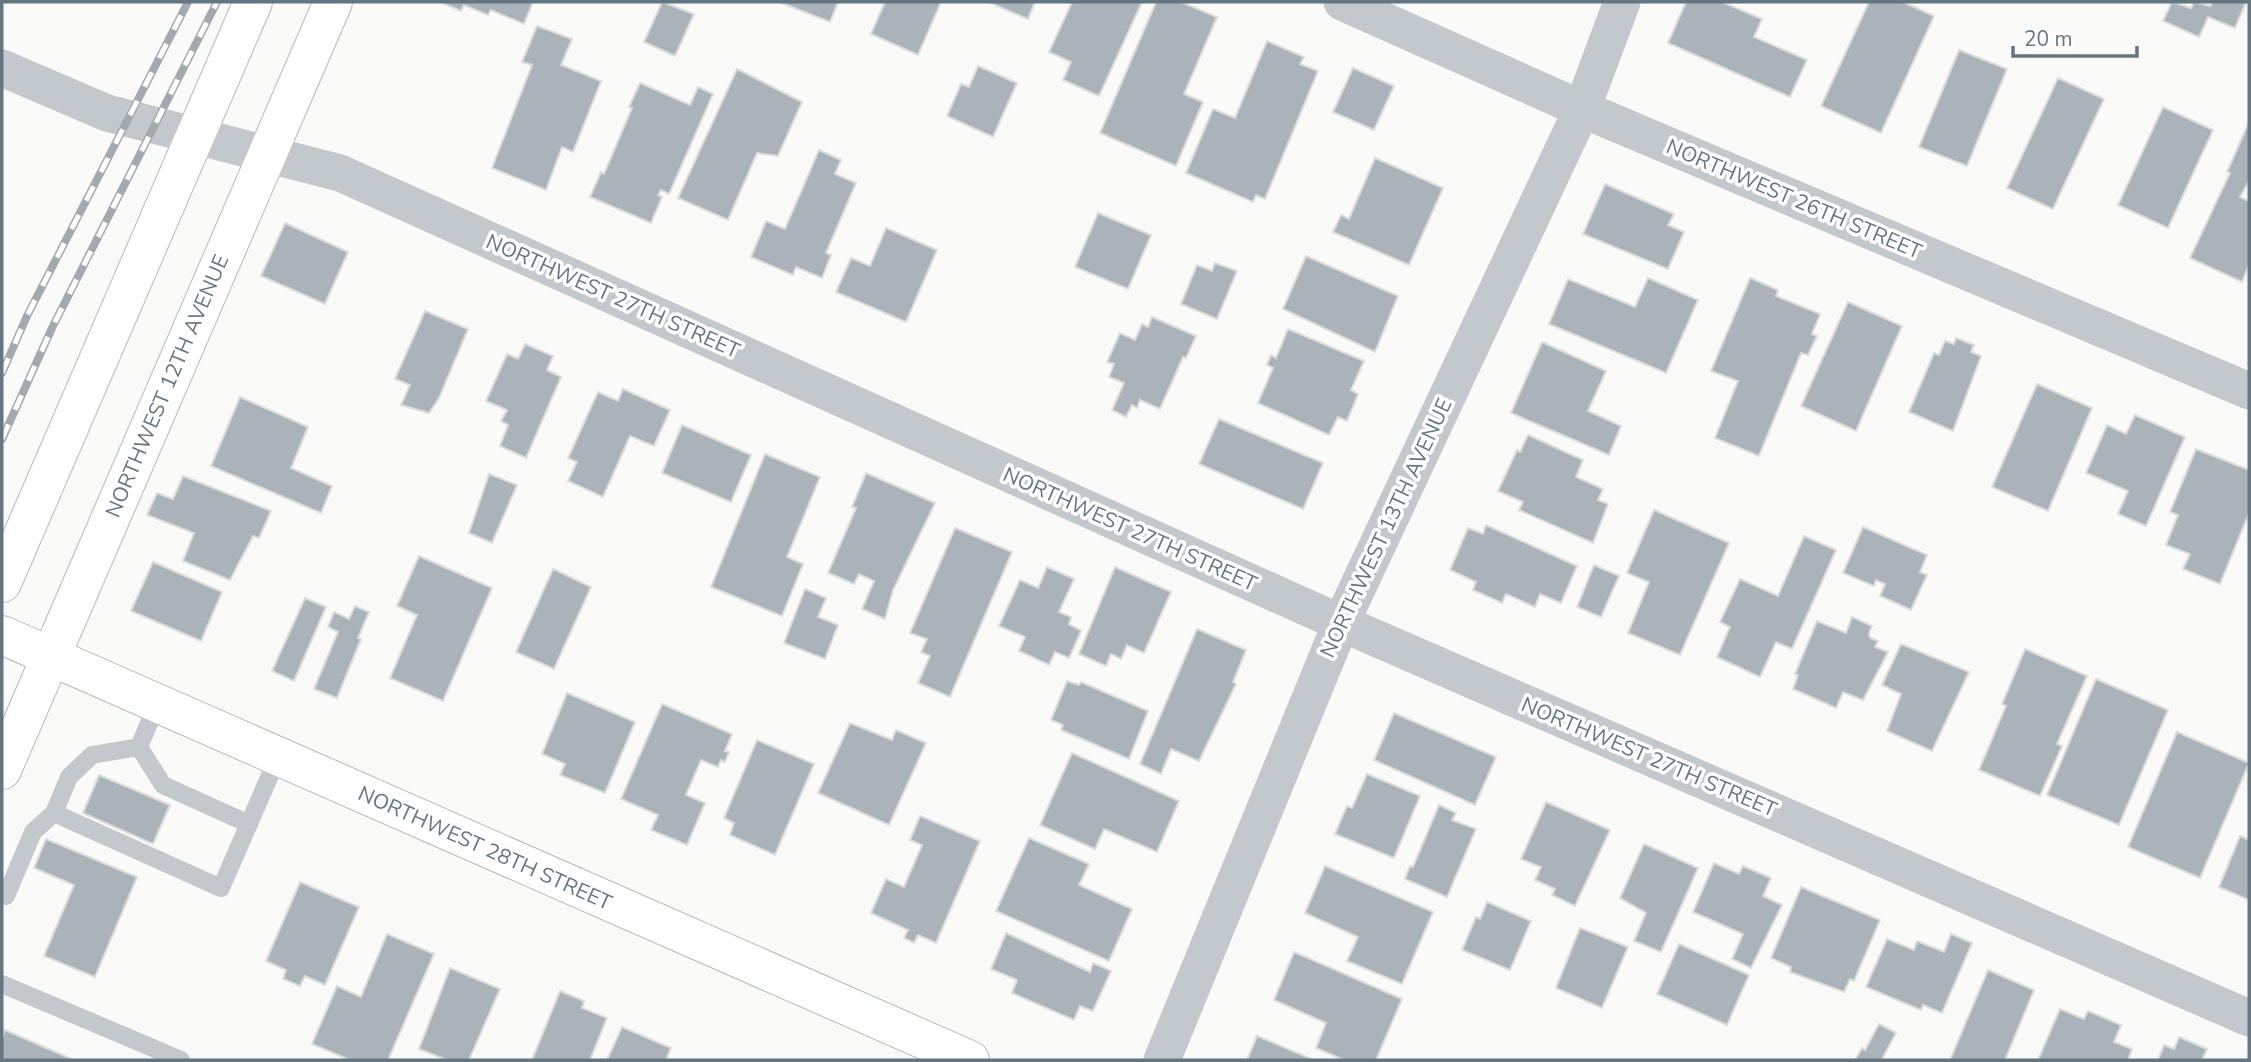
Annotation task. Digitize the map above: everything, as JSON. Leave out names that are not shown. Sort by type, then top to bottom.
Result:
[{"type":"main road","points":[[2,583],[253,2]]},
{"type":"main road","name":"NORTHWEST 12TH AVENUE","points":[[2,770],[333,2]]},
{"type":"main road","name":"NORTHWEST 28TH STREET","points":[[2,635],[970,1060]]},
{"type":"street","name":"NORTHWEST 26TH STREET","points":[[1342,2],[1582,109],[2249,391]]},
{"type":"street","name":"NORTHWEST 13TH AVENUE","points":[[1162,1060],[1341,623],[1582,109],[1622,2]]},
{"type":"street","name":"NORTHWEST 27TH STREET","points":[[2,68],[107,113],[340,173],[1341,623],[2249,1018]]},
{"type":"lane","points":[[139,747],[157,704]]},
{"type":"lane","points":[[6,896],[33,832],[54,813],[69,777],[92,755],[139,747]]},
{"type":"lane","points":[[139,747],[163,785],[249,824]]},
{"type":"lane","points":[[54,813],[221,888],[278,757]]},
{"type":"lane","points":[[2,984],[181,1060]]},
{"type":"building","points":[[440,2],[533,2],[524,24],[491,10],[488,15],[464,5],[461,11]]},
{"type":"building","points":[[662,2],[694,14],[675,56],[644,42]]},
{"type":"building","points":[[779,2],[838,2],[830,22]]},
{"type":"building","points":[[885,2],[941,2],[918,55],[871,34]]},
{"type":"building","points":[[988,2],[1035,2],[1028,19]]},
{"type":"building","points":[[1072,2],[1142,2],[1099,96],[1063,80],[1071,62],[1049,52]]},
{"type":"building","points":[[1156,2],[1181,2],[1217,17],[1184,94],[1203,102],[1176,166],[1100,133]]},
{"type":"building","points":[[1686,2],[1722,2],[1762,19],[1754,37],[1807,60],[1790,97],[1668,43]]},
{"type":"building","points":[[1869,2],[1903,2],[1934,16],[1881,133],[1821,106]]},
{"type":"building","points":[[2172,2],[2191,8],[2194,2],[2210,6],[2213,2],[2246,2],[2235,28],[2208,17],[2199,37],[2163,21]]},
{"type":"building","points":[[537,26],[572,39],[561,65],[601,81],[573,152],[562,147],[546,190],[492,168],[532,65],[522,62]]},
{"type":"building","points":[[1267,41],[1304,57],[1300,64],[1318,71],[1265,199],[1256,195],[1253,202],[1186,173],[1213,109],[1235,118]]},
{"type":"building","points":[[1959,50],[2007,69],[1967,166],[1919,147]]},
{"type":"building","points":[[978,66],[1017,83],[993,137],[947,116],[961,84],[969,87]]},
{"type":"building","points":[[1353,68],[1394,86],[1374,130],[1333,112]]},
{"type":"building","points":[[737,69],[802,102],[778,156],[757,153],[728,220],[678,198]]},
{"type":"building","points":[[2058,78],[2104,99],[2053,209],[2007,188]]},
{"type":"building","points":[[640,83],[690,105],[698,87],[713,94],[669,194],[661,190],[658,195],[662,197],[651,223],[590,197],[601,172],[604,174]]},
{"type":"building","points":[[2163,107],[2213,130],[2168,228],[2118,205]]},
{"type":"building","points":[[2249,122],[2249,181],[2240,197],[2249,201],[2249,264],[2242,282],[2190,258],[2230,173],[2227,172]]},
{"type":"building","points":[[819,150],[841,160],[835,174],[856,183],[826,253],[831,255],[822,278],[796,267],[793,275],[751,257],[766,221],[785,229]]},
{"type":"building","points":[[1375,158],[1443,188],[1409,265],[1333,232],[1341,215],[1349,219]]},
{"type":"building","points":[[1605,184],[1674,214],[1668,225],[1684,232],[1668,269],[1583,234]]},
{"type":"building","points":[[1098,213],[1151,235],[1128,289],[1075,267]]},
{"type":"building","points":[[285,223],[348,252],[325,304],[261,276]]},
{"type":"building","points":[[886,228],[937,250],[906,322],[836,292],[851,258],[870,266]]},
{"type":"building","points":[[1306,256],[1398,296],[1375,352],[1283,309]]},
{"type":"building","points":[[1215,263],[1237,271],[1217,319],[1181,304],[1197,265],[1212,271]]},
{"type":"building","points":[[1648,278],[1698,300],[1666,373],[1549,324],[1568,279],[1635,307]]},
{"type":"building","points":[[1750,278],[1778,290],[1776,296],[1820,314],[1812,334],[1817,336],[1808,355],[1801,353],[1759,456],[1715,438],[1738,381],[1711,371]]},
{"type":"building","points":[[1848,302],[1902,326],[1856,431],[1801,406]]},
{"type":"building","points":[[425,311],[468,329],[439,398],[429,413],[401,405],[410,385],[395,379]]},
{"type":"building","points":[[1152,317],[1196,336],[1186,358],[1183,357],[1160,409],[1140,400],[1137,408],[1132,405],[1126,417],[1112,410],[1124,383],[1109,377],[1114,364],[1107,362],[1120,333],[1135,340],[1142,324],[1148,327]]},
{"type":"building","points":[[1288,329],[1364,361],[1351,390],[1358,394],[1347,421],[1338,417],[1329,435],[1258,403],[1273,368],[1267,365],[1271,355],[1276,358]]},
{"type":"building","points":[[1956,338],[1974,345],[1971,352],[1981,356],[1953,431],[1909,412],[1934,353],[1939,355],[1945,341],[1954,344]]},
{"type":"building","points":[[1542,342],[1606,371],[1588,411],[1621,426],[1609,455],[1511,413]]},
{"type":"building","points":[[525,344],[553,356],[547,370],[561,377],[526,458],[500,446],[508,425],[501,421],[507,410],[486,401],[507,354],[518,359]]},
{"type":"building","points":[[2037,384],[2092,408],[2048,511],[1992,487]]},
{"type":"building","points":[[623,389],[670,410],[654,446],[630,436],[603,497],[568,481],[577,462],[568,458],[598,392],[618,401]]},
{"type":"building","points":[[240,397],[308,427],[291,468],[332,486],[321,513],[211,466]]},
{"type":"building","points":[[2135,415],[2185,437],[2146,526],[2118,514],[2128,491],[2086,473],[2107,425],[2126,434]]},
{"type":"building","points":[[1219,419],[1323,463],[1303,509],[1199,464]]},
{"type":"building","points":[[682,425],[751,455],[731,502],[662,473]]},
{"type":"building","points":[[1528,435],[1583,460],[1576,477],[1603,489],[1598,500],[1608,504],[1593,543],[1519,510],[1523,502],[1498,491],[1517,450],[1520,452]]},
{"type":"building","points":[[2196,449],[2249,470],[2249,513],[2220,584],[2183,569],[2190,554],[2166,545],[2178,515],[2170,512]]},
{"type":"building","points":[[765,454],[820,477],[787,557],[803,564],[782,616],[711,587]]},
{"type":"building","points":[[866,473],[935,503],[893,590],[885,619],[862,609],[874,581],[859,574],[854,584],[828,573],[856,508],[852,507]]},
{"type":"building","points":[[489,474],[517,485],[492,543],[469,533]]},
{"type":"building","points":[[183,476],[271,511],[259,538],[253,536],[230,580],[183,561],[194,533],[147,515],[157,493],[173,499]]},
{"type":"building","points":[[1654,510],[1729,543],[1680,655],[1628,633],[1649,582],[1627,573]]},
{"type":"building","points":[[1486,525],[1577,566],[1561,603],[1540,594],[1535,607],[1506,594],[1502,603],[1473,590],[1476,582],[1450,570],[1468,528],[1483,534]]},
{"type":"building","points":[[1863,527],[1927,555],[1920,572],[1927,575],[1911,610],[1880,596],[1885,584],[1876,580],[1874,586],[1843,573]]},
{"type":"building","points":[[955,528],[1012,552],[950,697],[918,683],[930,656],[921,652],[927,639],[910,633]]},
{"type":"building","points":[[1804,536],[1836,550],[1792,649],[1776,642],[1760,677],[1717,657],[1730,627],[1720,622],[1740,579],[1778,596]]},
{"type":"building","points":[[419,556],[492,588],[443,701],[390,678],[417,615],[397,606]]},
{"type":"building","points":[[153,562],[222,592],[201,641],[131,611]]},
{"type":"building","points":[[1594,565],[1619,576],[1601,617],[1577,607]]},
{"type":"building","points":[[1047,567],[1074,579],[1059,612],[1071,617],[1069,624],[1081,631],[1069,658],[1055,652],[1049,665],[1019,651],[1025,637],[999,626],[1020,580],[1038,588]]},
{"type":"building","points":[[1115,567],[1171,592],[1144,653],[1127,645],[1121,659],[1111,654],[1106,666],[1079,654]]},
{"type":"building","points":[[553,569],[591,587],[554,669],[516,652]]},
{"type":"building","points":[[805,589],[826,598],[818,617],[838,625],[825,659],[784,643]]},
{"type":"building","points":[[305,598],[326,607],[294,681],[272,671]]},
{"type":"building","points":[[355,606],[369,612],[337,698],[314,689],[338,632],[328,627],[334,612],[349,619]]},
{"type":"building","points":[[1852,617],[1872,626],[1869,633],[1870,638],[1878,641],[1875,647],[1888,652],[1863,700],[1843,692],[1836,708],[1793,689],[1798,675],[1795,674],[1817,621],[1846,633]]},
{"type":"building","points":[[1197,629],[1246,650],[1233,682],[1236,684],[1199,761],[1171,749],[1161,774],[1140,764]]},
{"type":"building","points":[[1901,644],[1969,672],[1932,751],[1887,731],[1901,694],[1882,685]]},
{"type":"building","points":[[2025,649],[2087,676],[2057,744],[2062,746],[2040,796],[1979,770],[2006,706],[2002,704]]},
{"type":"building","points":[[2096,679],[2168,710],[2119,825],[2047,795]]},
{"type":"building","points":[[1067,681],[1079,685],[1081,682],[1148,711],[1129,759],[1061,730],[1063,725],[1051,720]]},
{"type":"building","points":[[567,693],[635,722],[605,793],[560,775],[565,764],[542,754]]},
{"type":"building","points":[[662,704],[732,734],[725,751],[729,752],[725,762],[721,760],[718,767],[701,760],[686,795],[705,803],[687,845],[651,830],[658,815],[621,799]]},
{"type":"building","points":[[1394,713],[1496,757],[1475,805],[1374,760]]},
{"type":"building","points":[[850,723],[892,740],[896,730],[926,743],[889,825],[818,793]]},
{"type":"building","points":[[2177,732],[2249,763],[2200,878],[2128,847]]},
{"type":"building","points":[[757,740],[814,764],[775,855],[730,835],[734,823],[724,818]]},
{"type":"building","points":[[1072,753],[1179,801],[1157,852],[1104,829],[1095,849],[1040,825]]},
{"type":"building","points":[[1367,774],[1420,796],[1394,858],[1335,834],[1347,806],[1352,808]]},
{"type":"building","points":[[99,775],[170,805],[153,844],[83,813]]},
{"type":"building","points":[[1546,802],[1610,830],[1575,906],[1552,895],[1555,889],[1535,880],[1541,867],[1521,859]]},
{"type":"building","points":[[1439,805],[1456,813],[1452,820],[1476,829],[1447,897],[1405,879],[1410,866],[1413,867]]},
{"type":"building","points":[[920,816],[980,841],[936,943],[918,935],[914,943],[904,938],[908,930],[871,913],[886,879],[904,887],[922,845],[910,840]]},
{"type":"building","points":[[2240,836],[2249,840],[2249,900],[2219,887]]},
{"type":"building","points":[[1029,838],[1089,864],[1079,885],[1132,909],[1109,961],[996,911]]},
{"type":"building","points":[[46,839],[137,877],[95,977],[44,956],[74,885],[34,868]]},
{"type":"building","points":[[1644,844],[1698,868],[1661,952],[1634,941],[1646,913],[1620,898]]},
{"type":"building","points":[[1714,863],[1739,874],[1743,866],[1771,878],[1763,896],[1782,905],[1751,968],[1732,959],[1743,934],[1693,912]]},
{"type":"building","points":[[1325,866],[1433,912],[1402,984],[1347,961],[1358,937],[1305,913]]},
{"type":"building","points":[[300,882],[359,907],[325,985],[305,976],[300,986],[283,979],[286,970],[266,961]]},
{"type":"building","points":[[1801,887],[1880,920],[1854,981],[1850,979],[1844,992],[1790,972],[1791,967],[1771,958]]},
{"type":"building","points":[[1487,902],[1531,921],[1510,970],[1462,950],[1476,917],[1480,919]]},
{"type":"building","points":[[1580,928],[1628,947],[1602,1008],[1556,988]]},
{"type":"building","points":[[1006,933],[1090,972],[1093,963],[1111,971],[1093,1011],[1080,1006],[1074,1020],[1012,993],[1017,980],[991,969]]},
{"type":"building","points":[[387,934],[434,954],[388,1060],[350,1060],[312,1044],[337,986],[361,997]]},
{"type":"building","points":[[1951,934],[1972,943],[1942,1013],[1923,1005],[1921,1010],[1866,987],[1887,939],[1914,950],[1917,941],[1944,952]]},
{"type":"building","points":[[1679,944],[1749,975],[1727,1025],[1657,994]]},
{"type":"building","points":[[1294,952],[1402,999],[1376,1060],[1344,1060],[1316,1048],[1326,1023],[1274,1000]]},
{"type":"building","points":[[450,968],[500,989],[469,1060],[447,1060],[419,1049]]},
{"type":"building","points":[[1988,970],[2034,990],[2005,1060],[1950,1060]]},
{"type":"building","points":[[560,991],[584,1001],[582,1008],[607,1018],[590,1060],[532,1060]]},
{"type":"building","points":[[2060,1009],[2084,1019],[2088,1011],[2121,1025],[2114,1042],[2132,1049],[2128,1060],[2038,1060]]},
{"type":"building","points":[[1879,1024],[1896,1033],[1882,1059],[1884,1060],[1855,1060],[1862,1048],[1865,1050]]},
{"type":"building","points":[[622,1027],[671,1048],[666,1060],[607,1060]]},
{"type":"building","points":[[5,1030],[74,1060],[2,1060],[2,1038]]},
{"type":"building","points":[[1257,1036],[1314,1060],[1247,1060]]},
{"type":"building","points":[[2179,1037],[2207,1049],[2202,1060],[2158,1060],[2164,1045],[2174,1049]]},
{"type":"railway","points":[[2,373],[27,316],[188,2]]},
{"type":"railway","points":[[2,439],[52,328],[217,2]]}]
